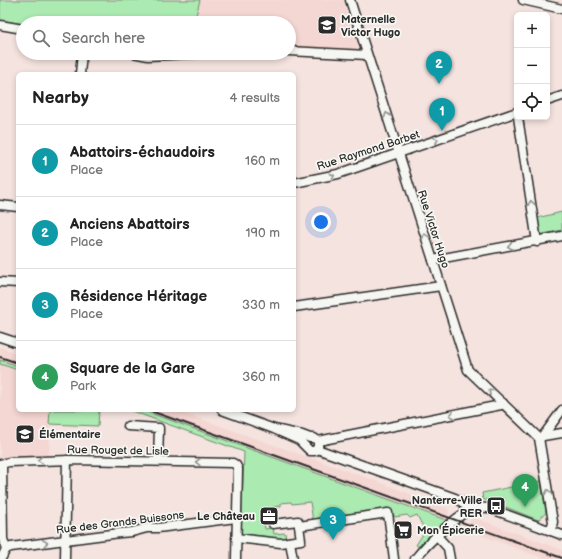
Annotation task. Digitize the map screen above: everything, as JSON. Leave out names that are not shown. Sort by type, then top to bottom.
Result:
[{"type":"street","name":"Rue Victor Hugo","points":[[350,0],[441,286],[451,329],[468,370],[541,437]]},
{"type":"street","points":[[523,0],[562,9]]},
{"type":"street","points":[[0,26],[16,28]]},
{"type":"street","points":[[296,51],[367,55]]},
{"type":"street","points":[[80,72],[81,60]]},
{"type":"street","points":[[550,101],[562,96]]},
{"type":"street","name":"Rue Raymond Barbet","points":[[296,183],[338,174],[514,113]]},
{"type":"street","points":[[518,120],[537,242]]},
{"type":"street","points":[[0,205],[16,207]]},
{"type":"street","points":[[433,260],[537,242],[562,236]]},
{"type":"street","points":[[0,282],[16,283]]},
{"type":"street","points":[[296,307],[441,286]]},
{"type":"street","points":[[0,337],[16,342]]},
{"type":"street","points":[[312,443],[501,405],[503,403]]},
{"type":"street","points":[[552,531],[553,522],[541,437],[562,410]]},
{"type":"street","points":[[227,412],[274,429],[302,435],[312,443],[455,498],[462,502],[469,510]]},
{"type":"street","points":[[128,426],[159,428],[158,461]]},
{"type":"street","points":[[541,437],[562,433]]},
{"type":"street","points":[[65,559],[67,460]]},
{"type":"street","name":"Rue Rouget de Lisle","points":[[1,464],[9,462],[67,460],[228,463],[236,465],[238,469],[236,518]]},
{"type":"street","points":[[1,464],[4,555]]},
{"type":"street","points":[[415,559],[437,536],[461,515],[476,508],[489,508],[562,535]]},
{"type":"street","points":[[299,526],[388,514],[394,559]]},
{"type":"street","points":[[236,518],[236,559]]},
{"type":"street","name":"Rue des Grands Buissons","points":[[4,555],[11,548],[132,532],[147,528],[158,528],[236,518]]},
{"type":"street","points":[[236,538],[281,543],[301,540],[298,521],[273,524]]},
{"type":"street","points":[[437,536],[448,548],[450,559]]},
{"type":"street","points":[[290,542],[293,559]]},
{"type":"shaded area","points":[[200,0],[343,0],[359,49],[357,51],[296,47],[296,16],[196,16]]},
{"type":"shaded area","points":[[0,347],[16,353],[16,365],[0,360]]},
{"type":"shaded area","name":"Élémentaire","points":[[0,364],[16,369],[16,412],[99,412],[98,426],[50,424],[49,456],[0,457]]},
{"type":"shaded area","points":[[148,412],[181,412],[384,484],[448,509],[449,512],[446,520]]},
{"type":"shaded area","points":[[472,517],[562,550],[562,559],[546,559],[467,530]]},
{"type":"green space","points":[[0,0],[200,0],[196,16],[16,16],[16,23],[0,20]]},
{"type":"green space","points":[[562,212],[562,230],[540,235],[537,218]]},
{"type":"green space","points":[[0,360],[16,365],[16,369],[0,364]]},
{"type":"green space","points":[[50,412],[99,412],[98,426],[49,424]]},
{"type":"green space","points":[[134,412],[148,412],[446,520],[419,547],[416,545],[425,531],[417,515],[410,518],[407,515],[395,517],[391,510],[313,521],[310,502],[292,504],[291,502],[281,503],[281,506],[262,509],[265,529],[273,528],[274,534],[285,533],[286,539],[245,534],[241,535],[244,452]]},
{"type":"green space","points":[[541,481],[546,513],[538,520],[488,500],[483,500],[482,493]]},
{"type":"railway","points":[[0,357],[16,362]]},
{"type":"railway","points":[[154,412],[562,558]]},
{"type":"place","name":"Maternelle Victor Hugo","points":[[327,25]]},
{"type":"place","name":"Anciens Abattoirs","points":[[439,84]]},
{"type":"place","name":"Abattoirs-échaudoirs","points":[[442,131]]},
{"type":"place","name":"Élémentaire","points":[[25,434]]},
{"type":"place","name":"Nanterre-Ville RER","points":[[496,506]]},
{"type":"place","name":"Square de la Gare","points":[[525,507]]},
{"type":"place","name":"Le Château","points":[[269,516]]},
{"type":"place","name":"Mon Épicerie","points":[[403,530]]},
{"type":"place","name":"Résidence Héritage","points":[[333,540]]}]
